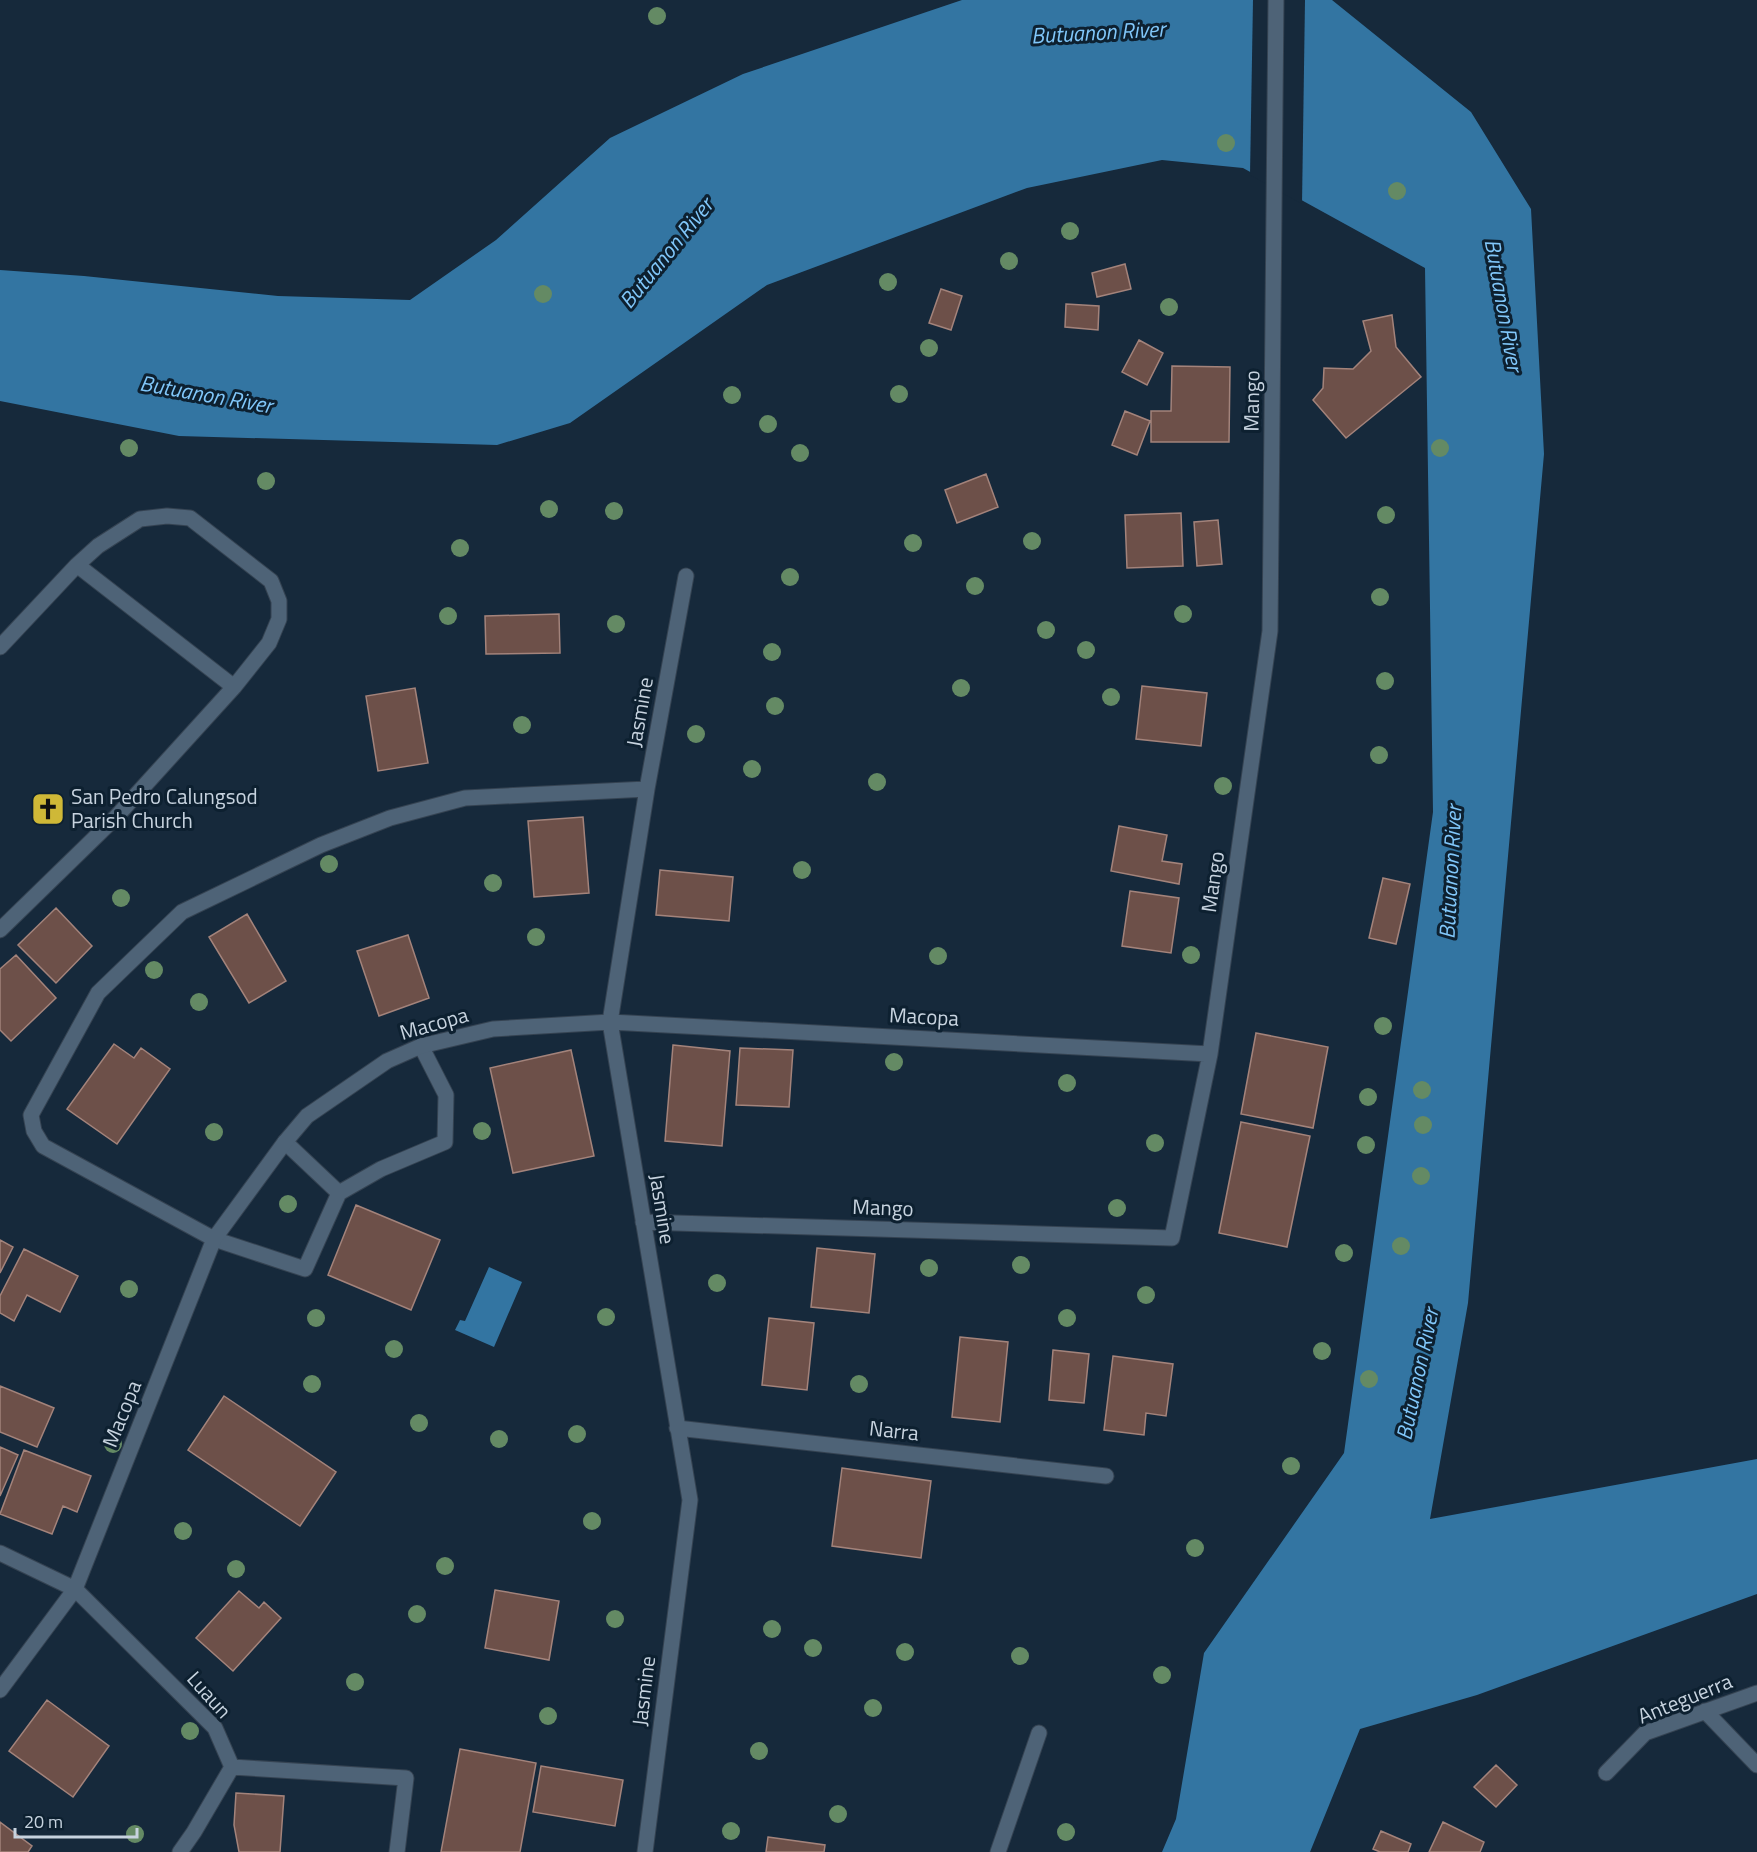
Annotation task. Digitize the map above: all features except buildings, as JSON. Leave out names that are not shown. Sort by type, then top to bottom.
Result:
[{"type":"street","name":"Mango","points":[[643,1222],[1172,1238],[1210,1054],[1270,630],[1276,0]]},
{"type":"street","points":[[0,647],[77,565],[98,546],[140,519],[166,516],[190,518],[271,581],[279,601],[279,619],[269,643],[234,687],[116,817],[0,930]]},
{"type":"street","points":[[77,565],[234,687]]},
{"type":"street","name":"Jasmine","points":[[645,1852],[690,1500],[610,1022],[686,576]]},
{"type":"street","points":[[421,1046],[446,1095],[445,1142],[381,1169],[339,1193],[305,1269],[214,1239],[43,1146],[34,1131],[31,1115],[98,993],[182,912],[321,845],[390,818],[465,798],[648,789]]},
{"type":"street","name":"Macopa","points":[[0,1690],[75,1589],[214,1239],[285,1142],[307,1116],[387,1061],[421,1046],[493,1029],[610,1022],[1210,1054]]},
{"type":"street","points":[[285,1142],[339,1193]]},
{"type":"street","name":"Narra","points":[[678,1428],[1106,1476]]},
{"type":"street","name":"Luaun","points":[[0,1553],[75,1589],[215,1728],[232,1767]]},
{"type":"street","name":"Anteguerra","points":[[1606,1773],[1645,1733],[1705,1710],[1757,1694]]},
{"type":"street","points":[[1705,1710],[1757,1765]]},
{"type":"street","points":[[998,1852],[1039,1733]]},
{"type":"street","points":[[180,1852],[232,1767],[406,1778],[397,1852]]},
{"type":"water","name":"Butuanon River","points":[[962,0],[1332,0],[1471,112],[1531,209],[1544,454],[1468,1303],[1430,1519],[1757,1459],[1757,1594],[1477,1695],[1360,1729],[1310,1852],[1162,1852],[1176,1819],[1204,1653],[1344,1453],[1433,812],[1425,268],[1243,168],[1162,160],[1027,188],[767,285],[570,423],[497,445],[179,436],[0,401],[0,270],[84,276],[278,296],[410,300],[496,240],[610,138],[743,74]]},
{"type":"water","points":[[489,1267],[522,1282],[494,1347],[455,1330],[460,1320],[465,1321]]},
{"type":"pier","points":[[1253,0],[1305,0],[1302,204],[1250,175]]},
{"type":"place","name":"San Pedro Calungsod Parish Church","points":[[48,809]]}]
